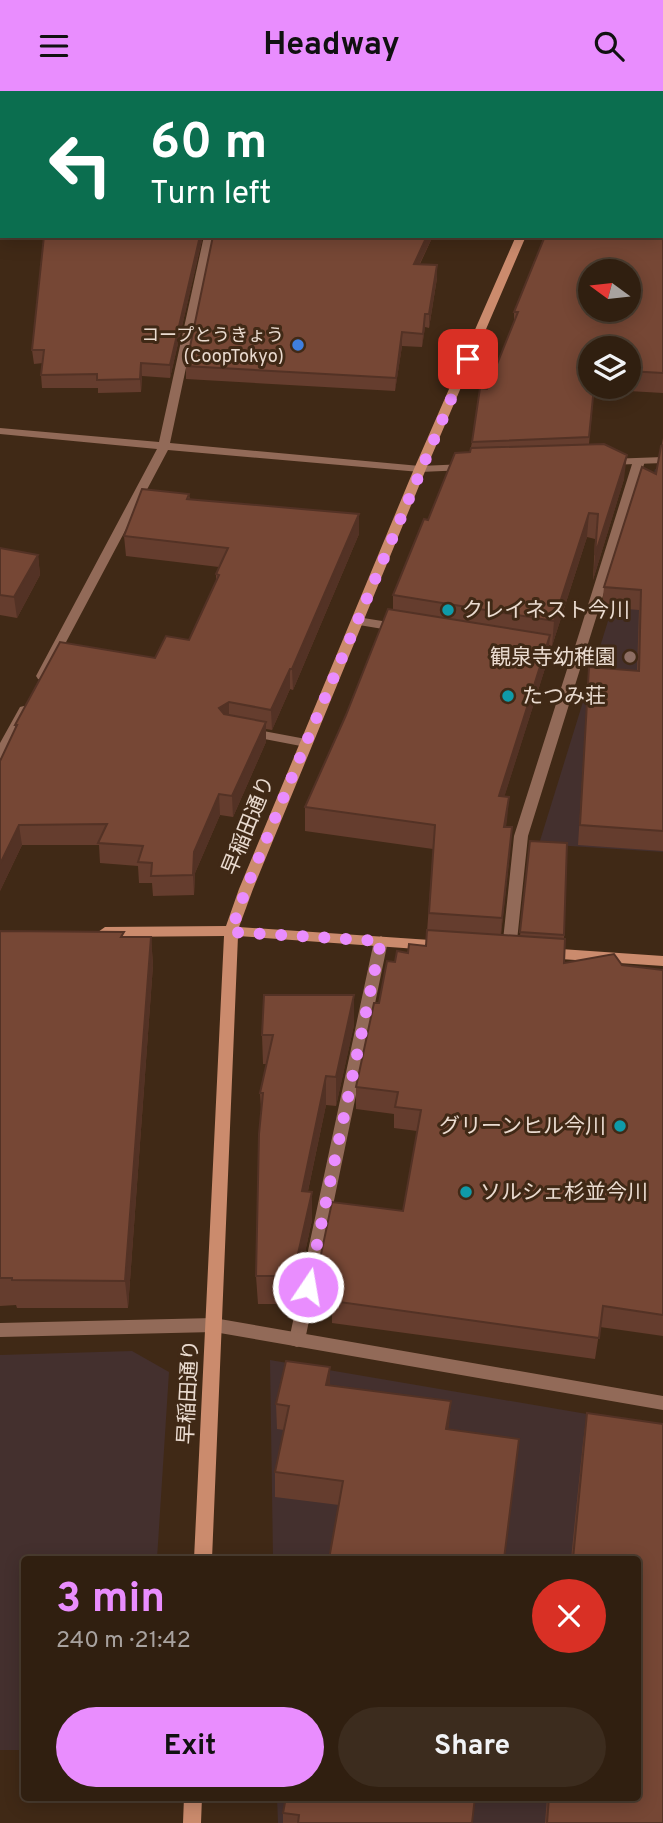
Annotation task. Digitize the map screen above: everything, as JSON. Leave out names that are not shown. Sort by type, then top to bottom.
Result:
[{"type":"main road","name":"早稲田通り","points":[[203,1556],[231,932],[246,889],[420,469],[521,238]]},
{"type":"main road","points":[[94,932],[231,932],[458,947]]},
{"type":"main road","points":[[515,951],[663,961]]},
{"type":"main road","points":[[192,1823],[193,1801]]},
{"type":"street","points":[[38,684],[164,446],[209,238]]},
{"type":"street","points":[[0,431],[420,469],[475,467]]},
{"type":"street","points":[[598,463],[663,460]]},
{"type":"street","points":[[515,951],[522,835],[639,461]]},
{"type":"street","points":[[357,621],[412,630]]},
{"type":"street","points":[[521,648],[576,657]]},
{"type":"street","points":[[0,755],[32,695]]},
{"type":"street","points":[[229,729],[306,743]]},
{"type":"street","points":[[297,1340],[381,941]]},
{"type":"street","points":[[0,1330],[214,1325],[663,1403]]},
{"type":"shaded area","name":"観泉寺幼稚園","points":[[655,469],[663,469],[663,852],[539,844]]},
{"type":"shaded area","points":[[132,1351],[169,1372],[157,1556],[21,1556],[21,1750],[0,1750],[0,1355]]},
{"type":"shaded area","points":[[270,1360],[663,1427],[663,1823],[278,1823],[277,1801],[641,1801],[641,1556],[273,1556]]},
{"type":"building","points":[[44,238],[200,238],[170,365],[141,363],[140,379],[97,380],[97,374],[41,375],[44,350],[32,350]]},
{"type":"building","points":[[213,238],[426,238],[414,264],[437,265],[429,314],[425,314],[423,334],[402,332],[396,378],[186,366]]},
{"type":"building","points":[[544,238],[663,238],[663,373],[641,372],[641,336],[578,336],[578,399],[593,399],[589,437],[472,442],[480,388],[487,389],[518,312],[514,312]]},
{"type":"building","points":[[604,444],[627,455],[595,555],[598,514],[589,513],[554,621],[393,595],[455,453],[470,452],[471,448]]},
{"type":"building","name":"観泉寺幼稚園","points":[[663,445],[663,831],[580,825],[589,667],[639,671],[641,590],[604,587],[642,467],[656,474]]},
{"type":"building","points":[[142,489],[189,494],[187,499],[359,514],[292,669],[271,710],[229,702],[219,708],[224,714],[266,722],[232,796],[219,794],[194,852],[193,875],[151,876],[152,863],[138,862],[143,846],[98,843],[107,824],[19,825],[0,864],[0,761],[15,725],[60,642],[155,658],[166,636],[189,640],[219,575],[216,574],[228,548],[124,536]]},
{"type":"building","points":[[0,548],[38,555],[14,597],[0,595]]},
{"type":"building","points":[[388,609],[550,635],[499,796],[509,797],[504,827],[512,827],[502,918],[429,913],[435,825],[305,807],[346,715]]},
{"type":"building","points":[[530,841],[567,843],[564,935],[520,932]]},
{"type":"building","points":[[427,930],[565,939],[564,963],[614,954],[622,965],[663,970],[663,1315],[603,1306],[599,1338],[332,1301],[336,1283],[315,1283],[332,1202],[403,1211],[421,1110],[395,1107],[398,1092],[356,1087],[374,1003],[379,1003],[387,961],[395,962],[397,951],[408,953],[409,944],[426,946]]},
{"type":"building","points":[[0,931],[124,932],[121,937],[151,937],[125,1281],[0,1278]]},
{"type":"building","points":[[264,995],[354,995],[336,1077],[326,1076],[302,1191],[312,1192],[293,1276],[256,1276],[259,1134],[263,1093],[260,1093],[273,1035],[262,1035]]},
{"type":"building","points":[[286,1361],[330,1367],[326,1385],[451,1401],[446,1429],[519,1439],[504,1556],[330,1556],[343,1481],[275,1472],[289,1406],[276,1404]]},
{"type":"building","points":[[587,1413],[663,1424],[663,1823],[547,1823],[549,1801],[641,1801],[641,1556],[573,1556]]},
{"type":"building","points":[[285,1801],[475,1801],[472,1823],[298,1823],[299,1815],[283,1813]]},
{"type":"place","name":"コープとうきょう (CoopTokyo)","points":[[298,345]]},
{"type":"place","name":"クレイネスト今川","points":[[448,610]]},
{"type":"place","name":"観泉寺幼稚園","points":[[630,657]]},
{"type":"place","name":"たつみ荘","points":[[508,696]]},
{"type":"place","name":"グリーンヒル今川","points":[[620,1126]]},
{"type":"place","name":"ソルシェ杉並今川","points":[[466,1192]]},
{"type":"route","points":[[308,1287],[381,941],[231,932],[306,743],[468,359]]}]
